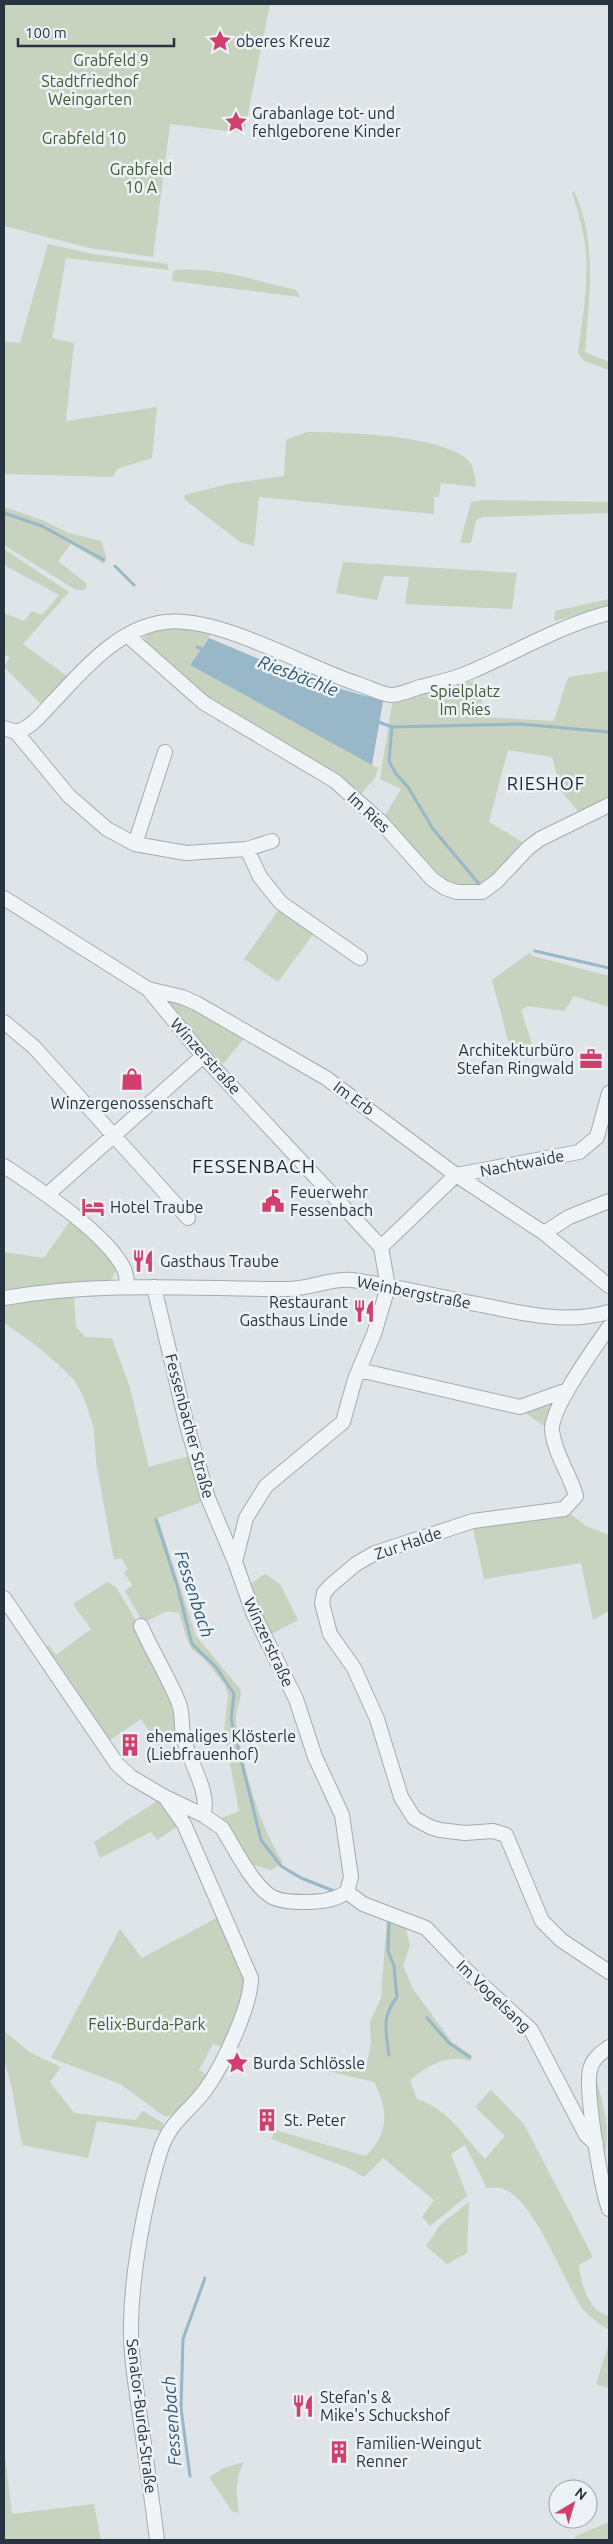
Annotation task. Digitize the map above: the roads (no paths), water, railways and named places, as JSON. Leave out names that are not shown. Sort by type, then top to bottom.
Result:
[{"type":"street","points":[[272,841],[247,848],[186,853],[134,844],[107,829],[69,796],[10,730],[32,724],[83,670],[127,635],[146,626],[166,621],[194,622],[227,631],[314,668],[391,695],[470,672],[549,633],[580,620],[609,612]]},
{"type":"street","name":"Im Ries","points":[[127,635],[204,703],[335,781],[381,822],[432,879],[457,892],[482,892],[497,881],[528,848],[540,839],[609,805]]},
{"type":"street","points":[[134,844],[165,752]]},
{"type":"street","points":[[247,848],[260,878],[281,903],[360,958]]},
{"type":"street","name":"Winzerstraße","points":[[4,898],[148,989],[203,1056],[381,1247]]},
{"type":"street","name":"Im Erb","points":[[148,989],[182,997],[196,1003],[326,1078],[456,1175],[544,1233],[609,1286]]},
{"type":"street","points":[[4,1022],[34,1047],[188,1218]]},
{"type":"street","points":[[47,1195],[203,1056]]},
{"type":"street","name":"Nachtwaide","points":[[456,1175],[579,1152],[597,1137],[609,1094]]},
{"type":"street","points":[[4,1166],[47,1195],[111,1250],[125,1270],[128,1287]]},
{"type":"street","points":[[235,1562],[246,1518],[266,1486],[343,1422],[359,1370],[374,1334],[388,1287],[381,1247],[456,1175]]},
{"type":"street","points":[[544,1233],[569,1217],[609,1201]]},
{"type":"street","name":"Weinbergstraße","points":[[4,1298],[74,1289],[128,1287],[290,1289],[349,1280],[534,1316],[566,1318],[595,1316],[609,1312]]},
{"type":"street","name":"Fessenbacher Straße","points":[[154,1288],[191,1441],[208,1498],[235,1562]]},
{"type":"street","name":"Zur Halde","points":[[609,1327],[567,1390],[552,1429],[558,1456],[574,1488],[576,1496],[572,1502],[564,1509],[473,1521],[375,1553],[356,1564],[324,1593],[322,1603],[330,1634],[354,1668],[377,1719],[401,1797],[414,1818],[430,1827],[466,1833],[493,1831],[506,1835],[542,1921],[561,1940],[609,1972]]},
{"type":"street","points":[[359,1370],[520,1407],[567,1390]]},
{"type":"street","name":"Winzerstraße","points":[[235,1562],[254,1615],[296,1699],[315,1757],[342,1815],[351,1877],[347,1892]]},
{"type":"street","name":"Senator-Burda-Straße","points":[[4,1598],[117,1764],[131,1777],[165,1797],[203,1815]]},
{"type":"street","points":[[140,1626],[179,1703],[183,1735],[203,1792],[206,1808],[203,1815],[184,1824]]},
{"type":"street","name":"Senator-Burda-Straße","points":[[157,2540],[133,2363],[131,2323],[139,2243],[160,2151],[170,2126],[195,2102],[214,2076],[251,1991],[251,1978],[184,1824],[165,1797]]},
{"type":"street","points":[[203,1815],[222,1828],[259,1885],[270,1896],[291,1902],[319,1902],[337,1898],[347,1892]]},
{"type":"street","name":"Im Vogelsang","points":[[347,1892],[363,1904],[426,1928],[466,1970],[532,2030],[586,2135],[596,2144]]},
{"type":"street","name":"Im Vogelsang","points":[[609,2047],[595,2058],[589,2077],[596,2144],[609,2209]]},
{"type":"water","points":[[209,638],[307,679],[383,701],[372,765],[190,665]]},
{"type":"waterway","name":"Riesbächle","points":[[4,513],[42,526],[104,560]]},
{"type":"waterway","name":"Riesbächle","points":[[115,566],[134,585]]},
{"type":"waterway","name":"Riesbächle","points":[[197,647],[204,650]]},
{"type":"waterway","name":"Riesbächle","points":[[376,721],[392,727],[520,724],[609,732]]},
{"type":"waterway","name":"Riesbächle","points":[[392,727],[389,761],[396,774],[408,787],[433,829],[480,885]]},
{"type":"waterway","name":"Riesbächle","points":[[535,951],[609,968]]},
{"type":"waterway","name":"Fessenbach","points":[[156,1520],[177,1585],[192,1644],[216,1667],[234,1694],[231,1719],[261,1840],[281,1866],[301,1878],[334,1891]]},
{"type":"waterway","name":"Fessenbach","points":[[389,1922],[388,1951],[394,1966],[397,1997],[389,2012],[386,2025],[389,2055]]},
{"type":"waterway","points":[[427,2018],[449,2043],[470,2057]]},
{"type":"waterway","name":"Fessenbach","points":[[190,2476],[181,2408],[183,2339],[205,2278]]},
{"type":"place","name":"oberes Kreuz","points":[[220,41]]},
{"type":"place","name":"Grabanlage tot- und fehlgeborene Kinder","points":[[236,122]]},
{"type":"place","name":"Architekturbüro Stefan Ringwald","points":[[591,1059]]},
{"type":"place","name":"Winzergenossenschaft","points":[[132,1079]]},
{"type":"place","name":"Feuerwehr Fessenbach","points":[[273,1201]]},
{"type":"place","name":"Hotel Traube","points":[[93,1207]]},
{"type":"place","name":"Gasthaus Traube","points":[[143,1261]]},
{"type":"place","name":"Restaurant Gasthaus Linde","points":[[364,1311]]},
{"type":"place","name":"ehemaliges Klösterle (Liebfrauenhof)","points":[[130,1745]]},
{"type":"place","name":"Burda Schlössle","points":[[237,2063]]},
{"type":"place","name":"St. Peter","points":[[267,2120]]},
{"type":"place","name":"Stefan's & Mike's Schuckshof","points":[[303,2406]]},
{"type":"place","name":"Familien-Weingut Renner","points":[[339,2452]]},
{"type":"district","name":"RIESHOF","points":[[546,784]]},
{"type":"district","name":"FESSENBACH","points":[[254,1166]]},
{"type":"park label","name":"Grabfeld 9","points":[[111,60]]},
{"type":"park label","name":"Stadtfriedhof Weingarten","points":[[90,90]]},
{"type":"park label","name":"Grabfeld 10","points":[[84,138]]},
{"type":"park label","name":"Grabfeld 10 A","points":[[141,178]]},
{"type":"park label","name":"Spielplatz Im Ries","points":[[465,700]]},
{"type":"park label","name":"Felix-Burda-Park","points":[[147,2024]]}]
